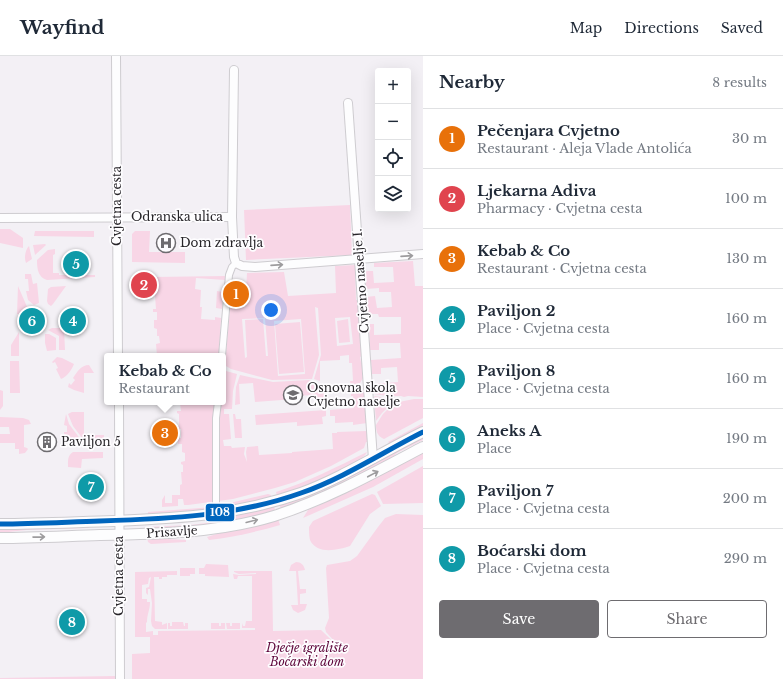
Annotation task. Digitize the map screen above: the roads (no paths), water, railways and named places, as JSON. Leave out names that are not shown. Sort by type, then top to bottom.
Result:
[{"type":"street","name":"Cvjetna cesta","points":[[116,56],[118,353]]},
{"type":"street","name":"Odranska ulica","points":[[0,218],[232,217],[234,70]]},
{"type":"street","name":"Cvjetno naselje I.","points":[[348,103],[373,459]]},
{"type":"street","points":[[232,217],[234,257],[236,263],[242,266],[255,267],[423,254]]},
{"type":"street","points":[[222,353],[229,275],[232,267],[236,263]]},
{"type":"street","name":"Cvjetna cesta","points":[[119,405],[120,679]]},
{"type":"street","points":[[216,503],[216,418],[218,405]]},
{"type":"street","name":"Prisavlje","points":[[0,524],[119,521],[203,516],[261,505],[300,493],[321,484],[373,459],[423,432]]},
{"type":"street","name":"Prisavlje","points":[[0,538],[190,532],[227,527],[274,516],[317,501],[347,488],[423,447]]},
{"type":"place","name":"Dom zdravlja","points":[[166,243]]},
{"type":"place","name":"Paviljon 8","points":[[76,264]]},
{"type":"place","name":"Ljekarna Adiva","points":[[144,285]]},
{"type":"place","name":"Pečenjara Cvjetno","points":[[236,294]]},
{"type":"place","name":"Aneks A","points":[[32,321]]},
{"type":"place","name":"Paviljon 2","points":[[73,321]]},
{"type":"place","name":"Osnovna škola Cvjetno naselje","points":[[293,395]]},
{"type":"place","name":"Kebab & Co","points":[[165,433]]},
{"type":"place","name":"Paviljon 5","points":[[47,442]]},
{"type":"place","name":"Paviljon 7","points":[[91,487]]},
{"type":"place","name":"Boćarski dom","points":[[72,622]]},
{"type":"park label","name":"Dječje igralište Boćarski dom","points":[[307,655]]}]
